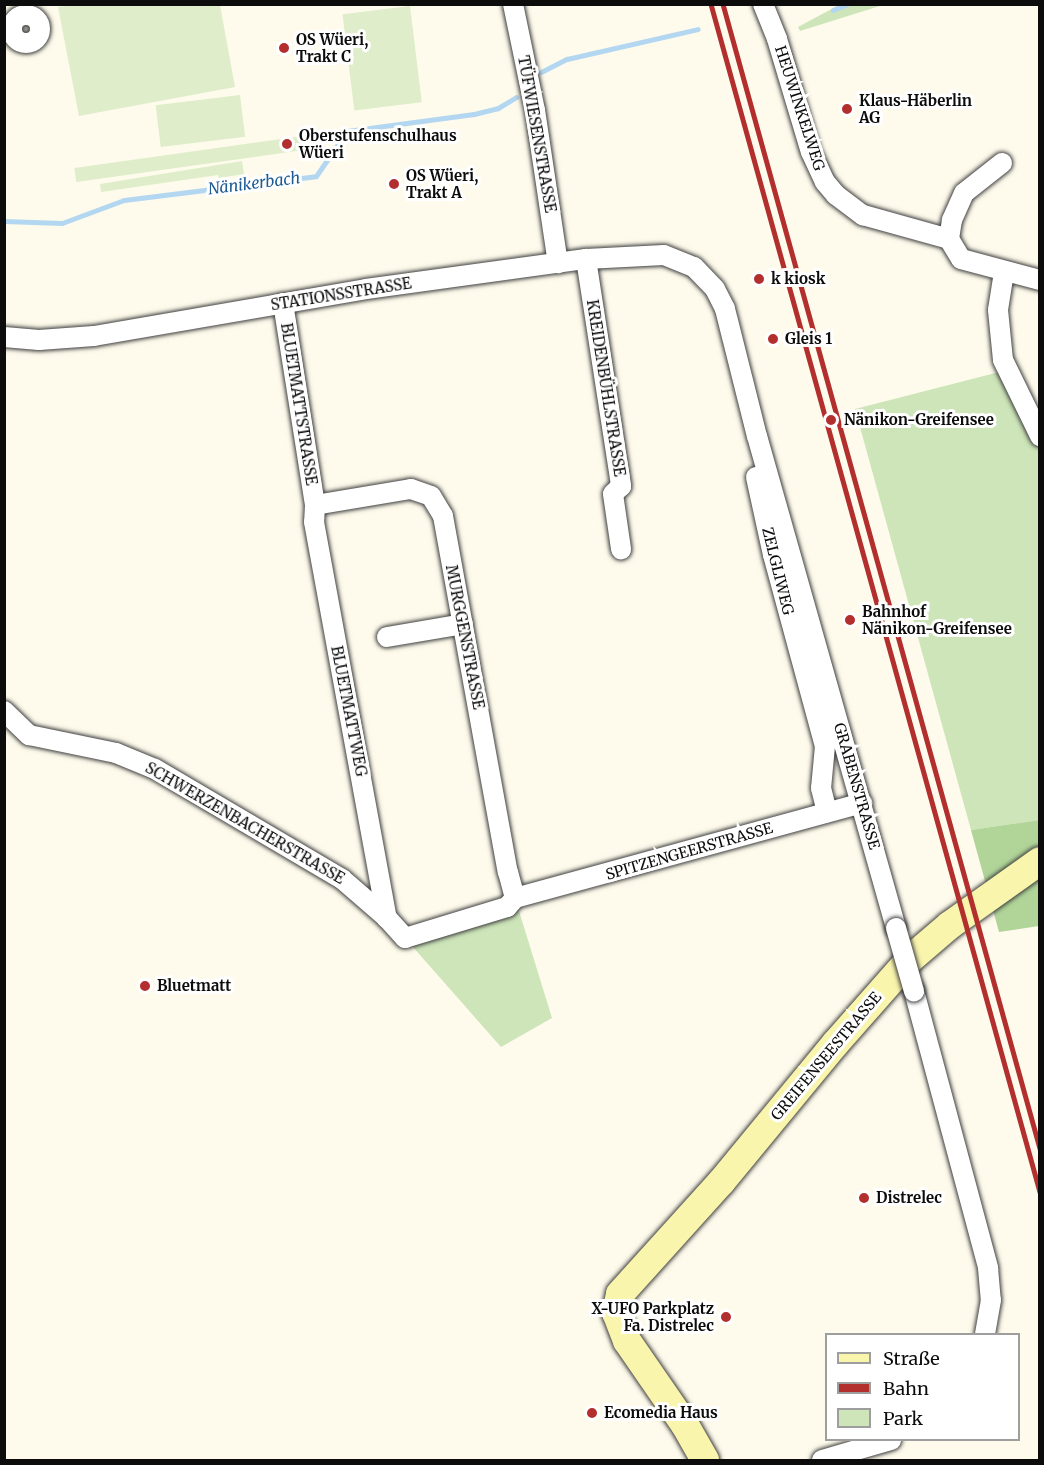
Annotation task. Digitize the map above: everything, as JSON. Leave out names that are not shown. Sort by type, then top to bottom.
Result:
[{"type":"street","name":"TÜFWIESENSTRASSE","points":[[513,4],[535,110],[558,263]]},
{"type":"street","name":"HEUWINKELWEG","points":[[763,4],[777,39],[811,152],[825,182],[836,195],[863,215],[949,239]]},
{"type":"street","points":[[1002,163],[964,192],[952,220],[949,239],[962,258],[1004,272],[1040,280]]},
{"type":"street","name":"STATIONSSTRASSE","points":[[4,337],[68,339],[366,289],[586,259],[648,254],[677,259]]},
{"type":"street","name":"KREIDENBÜHLSTRASSE","points":[[586,259],[621,486],[613,494],[621,549]]},
{"type":"street","name":"GRABENSTRASSE","points":[[677,259],[699,272],[715,289],[731,332],[757,436],[862,803],[986,1259],[991,1300],[986,1333]]},
{"type":"street","points":[[1004,272],[998,310],[1003,360],[1040,436]]},
{"type":"street","name":"BLUETMATTSTRASSE","points":[[283,303],[315,505]]},
{"type":"street","name":"ZELGLIWEG","points":[[731,332],[723,340],[726,368],[825,746],[820,788],[827,812]]},
{"type":"street","name":"MURGGENSTRASSE","points":[[315,505],[411,489],[431,496],[442,516],[508,872],[515,898]]},
{"type":"street","name":"BLUETMATTWEG","points":[[315,505],[314,522],[387,918]]},
{"type":"street","points":[[387,637],[463,624]]},
{"type":"street","name":"SCHWERZENBACHERSTRASSE","points":[[4,711],[29,735],[116,753],[155,769],[342,879],[387,918],[405,938]]},
{"type":"street","name":"SPITZENGEERSTRASSE","points":[[405,938],[507,907],[515,898],[862,803]]},
{"type":"street","name":"GREIFENSEESTRASSE","points":[[705,1461],[685,1425],[627,1341],[619,1324],[616,1302],[634,1275],[722,1181],[835,1044],[909,960],[950,925],[1040,861]]},
{"type":"street","points":[[822,1461],[888,1441]]},
{"type":"green space","points":[[73,5],[220,5],[235,87],[79,116],[58,7]]},
{"type":"green space","points":[[839,5],[883,5],[800,31],[798,27]]},
{"type":"green space","points":[[410,6],[422,102],[354,111],[343,14]]},
{"type":"green space","points":[[240,95],[245,137],[161,147],[156,105]]},
{"type":"green space","points":[[310,135],[312,149],[76,182],[74,168]]},
{"type":"green space","points":[[242,161],[244,174],[219,178],[218,175],[101,192],[100,184]]},
{"type":"green space","points":[[1007,370],[1040,436],[1039,820],[971,830],[855,409]]},
{"type":"green space","points":[[1039,820],[1039,926],[999,932],[971,830]]},
{"type":"green space","points":[[515,898],[552,1018],[501,1047],[405,938]]},
{"type":"waterway","name":"Nänikerbach","points":[[833,10],[847,4]]},
{"type":"waterway","name":"Nänikerbach","points":[[541,72],[567,59],[698,29]]},
{"type":"waterway","name":"Nänikerbach","points":[[4,221],[62,223],[124,200],[316,176],[347,131],[474,114],[498,108],[516,97]]},
{"type":"railway","points":[[711,4],[1040,1192]]},
{"type":"railway","points":[[723,4],[1040,1149]]},
{"type":"place","name":"OS Wüeri, Trakt C","points":[[284,48]]},
{"type":"place","name":"Klaus-Häberlin AG","points":[[847,109]]},
{"type":"place","name":"Oberstufenschulhaus Wüeri","points":[[287,144]]},
{"type":"place","name":"OS Wüeri, Trakt A","points":[[394,184]]},
{"type":"place","name":"k kiosk","points":[[759,279]]},
{"type":"place","name":"Gleis 1","points":[[773,339]]},
{"type":"place","name":"Nänikon-Greifensee","points":[[831,420]]},
{"type":"place","name":"Bahnhof Nänikon-Greifensee","points":[[850,620]]},
{"type":"place","name":"Bluetmatt","points":[[145,986]]},
{"type":"place","name":"Distrelec","points":[[864,1198]]},
{"type":"place","name":"X-UFO Parkplatz Fa. Distrelec","points":[[726,1317]]},
{"type":"place","name":"Ecomedia Haus","points":[[592,1413]]}]
